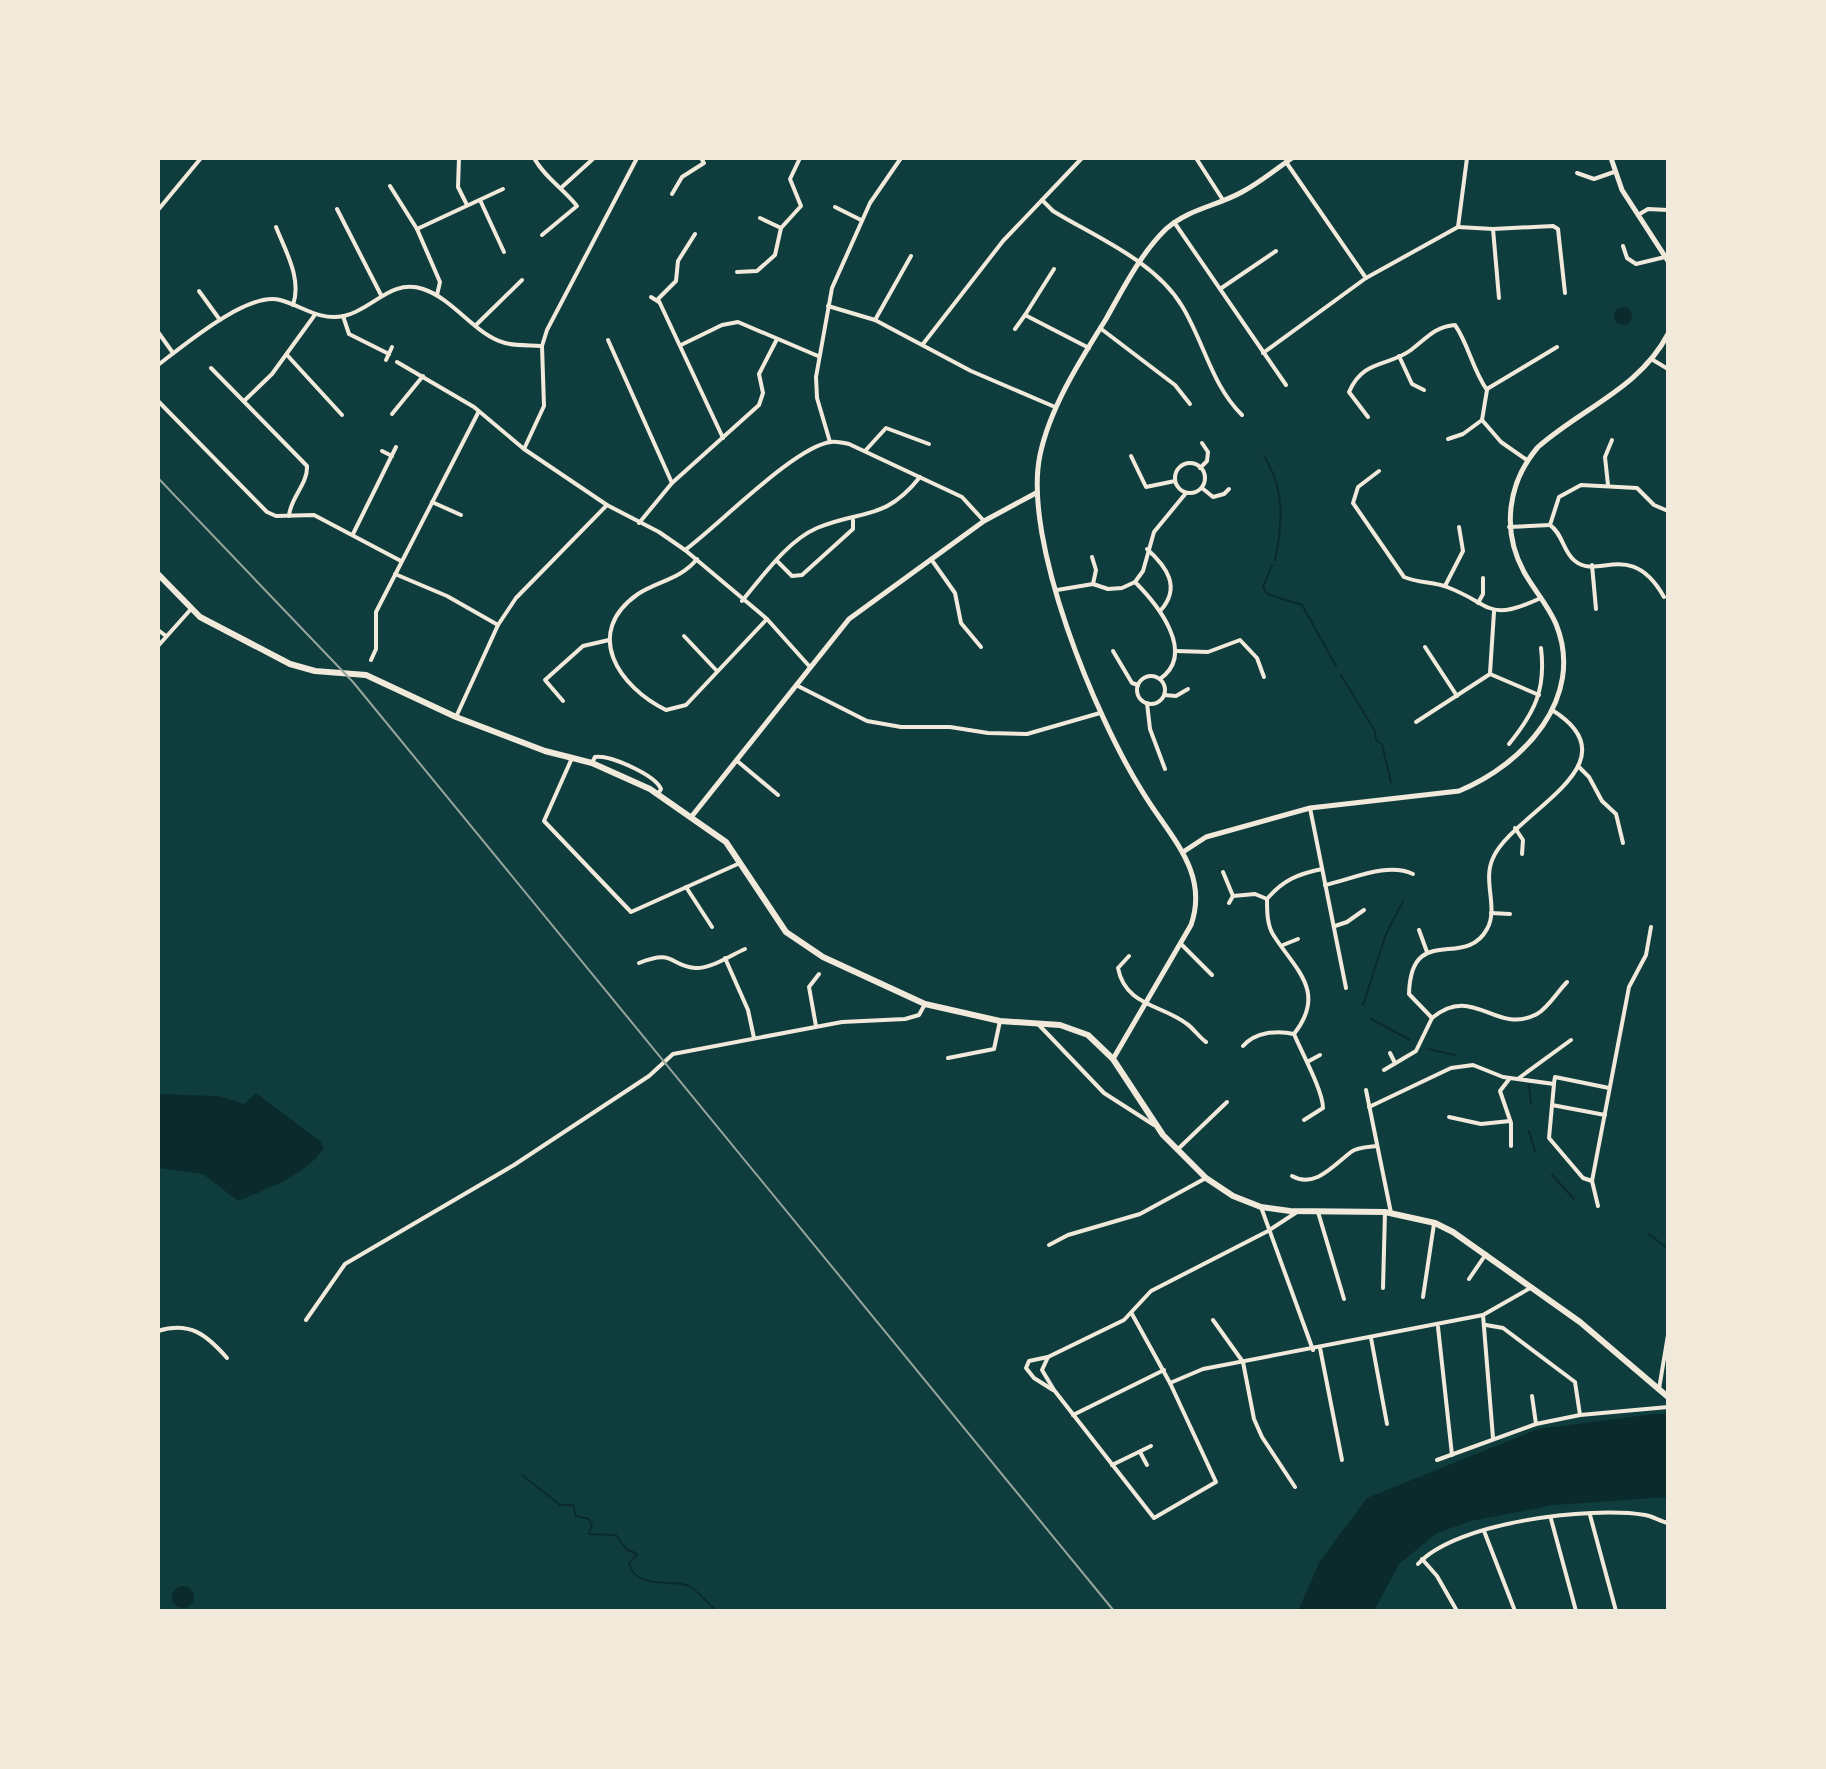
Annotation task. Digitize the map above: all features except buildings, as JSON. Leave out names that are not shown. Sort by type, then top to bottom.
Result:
[{"type":"main road","points":[[158,574],[191,609],[245,642],[290,664],[315,671],[356,674],[545,751],[592,763],[658,794],[716,832],[742,862],[779,923],[801,944],[925,1004],[1000,1021],[1078,1030],[1102,1046],[1113,1059],[1154,1125],[1177,1150],[1206,1178],[1233,1196],[1261,1207],[1297,1212],[1388,1212],[1435,1223],[1486,1253],[1533,1287],[1612,1347],[1668,1397]]},
{"type":"street","points":[[158,210],[201,158]]},
{"type":"street","points":[[459,158],[458,187],[467,205]]},
{"type":"street","points":[[534,158],[548,178],[562,187],[577,206],[542,235]]},
{"type":"street","points":[[562,187],[594,158]]},
{"type":"street","points":[[524,449],[544,406],[542,346],[547,330],[637,158]]},
{"type":"street","points":[[672,194],[682,177],[704,163],[701,158]]},
{"type":"street","points":[[737,272],[752,274],[775,255],[781,228],[801,206],[790,179],[800,158]]},
{"type":"street","points":[[830,442],[817,398],[818,356],[828,306],[840,265],[861,220],[901,158]]},
{"type":"street","points":[[923,344],[1003,241],[1082,158]]},
{"type":"street","points":[[1196,158],[1223,200]]},
{"type":"street","points":[[1458,227],[1467,158]]},
{"type":"street","points":[[1611,158],[1614,172],[1667,259],[1636,264],[1627,258],[1623,246]]},
{"type":"street","points":[[1113,1059],[1181,944],[1195,914],[1198,895],[1196,879],[1183,852],[1140,789],[1075,648],[1057,590],[1037,492],[1040,455],[1058,408],[1100,328],[1139,264],[1174,222],[1223,200],[1289,160],[1366,278]]},
{"type":"street","points":[[1577,173],[1594,179],[1614,172]]},
{"type":"street","points":[[390,186],[417,229],[440,282],[437,295]]},
{"type":"street","points":[[417,229],[503,189]]},
{"type":"street","points":[[480,200],[504,252]]},
{"type":"street","points":[[1042,200],[1166,285],[1181,305],[1226,400],[1242,415]]},
{"type":"street","points":[[835,207],[861,220]]},
{"type":"street","points":[[337,209],[381,295]]},
{"type":"street","points":[[1638,215],[1648,209],[1668,210]]},
{"type":"street","points":[[760,218],[781,228]]},
{"type":"street","points":[[1174,222],[1286,385]]},
{"type":"street","points":[[1263,353],[1366,278],[1458,227],[1553,226],[1558,229],[1565,293]]},
{"type":"street","points":[[276,227],[296,280],[293,305]]},
{"type":"street","points":[[1493,229],[1499,298]]},
{"type":"street","points":[[659,302],[676,281],[678,261],[695,234]]},
{"type":"street","points":[[1220,289],[1276,251]]},
{"type":"street","points":[[875,320],[911,256]]},
{"type":"street","points":[[1015,329],[1054,269]]},
{"type":"street","points":[[477,324],[522,280]]},
{"type":"street","points":[[516,286],[522,291]]},
{"type":"street","points":[[158,365],[220,320],[270,298],[314,316],[343,316],[381,295],[413,287],[437,295],[506,343],[542,346]]},
{"type":"street","points":[[199,291],[220,320]]},
{"type":"street","points":[[651,297],[659,302],[723,438]]},
{"type":"street","points":[[828,306],[875,320],[971,371],[1058,408]]},
{"type":"street","points":[[1025,315],[1089,348]]},
{"type":"street","points":[[244,401],[287,355],[314,316]]},
{"type":"street","points":[[343,316],[349,334],[389,354]]},
{"type":"street","points":[[680,345],[722,325],[738,322],[818,356]]},
{"type":"street","points":[[1368,417],[1349,392],[1353,381],[1381,361],[1399,356],[1441,327],[1455,325],[1462,335],[1470,365],[1487,390],[1482,420],[1463,434],[1448,439]]},
{"type":"street","points":[[1100,328],[1175,385],[1190,404]]},
{"type":"street","points":[[158,332],[173,353]]},
{"type":"street","points":[[1183,852],[1206,837],[1310,808],[1339,802],[1436,795],[1480,782],[1518,756],[1552,710],[1561,684],[1562,652],[1555,621],[1523,571],[1509,527],[1514,490],[1527,460],[1552,435],[1625,385],[1653,360],[1668,334]]},
{"type":"street","points":[[639,523],[672,483],[759,405],[763,393],[759,374],[777,339]]},
{"type":"street","points":[[608,340],[672,483]]},
{"type":"street","points":[[386,360],[392,347]]},
{"type":"street","points":[[1487,390],[1557,347]]},
{"type":"street","points":[[287,355],[342,415]]},
{"type":"street","points":[[1399,356],[1412,384],[1424,390]]},
{"type":"street","points":[[1653,360],[1668,369]]},
{"type":"street","points":[[397,362],[478,413],[524,449],[607,505],[685,550],[767,619],[810,667]]},
{"type":"street","points":[[211,368],[307,466],[307,473],[290,505],[289,516]]},
{"type":"street","points":[[392,414],[423,376]]},
{"type":"street","points":[[158,401],[267,512],[289,516],[314,515],[401,561]]},
{"type":"street","points":[[371,660],[376,649],[376,612],[478,413]]},
{"type":"street","points":[[1482,420],[1501,442],[1527,460]]},
{"type":"street","points":[[865,451],[886,428],[929,444]]},
{"type":"street","points":[[1608,485],[1605,457],[1612,440]]},
{"type":"street","points":[[685,550],[722,522],[775,473],[830,442],[865,451],[962,497],[984,521]]},
{"type":"street","points":[[1200,468],[1207,461],[1208,452],[1202,443]]},
{"type":"street","points":[[352,535],[396,447]]},
{"type":"street","points":[[382,451],[392,456]]},
{"type":"street","points":[[1131,456],[1146,487],[1175,481]]},
{"type":"street","points":[[1175,481],[1182,465],[1200,468]]},
{"type":"street","points":[[1200,468],[1204,479],[1202,487]]},
{"type":"street","points":[[1379,471],[1358,487],[1353,503],[1404,577],[1445,586],[1494,612],[1520,607],[1541,598]]},
{"type":"street","points":[[742,601],[777,561],[816,528],[853,520],[890,506],[905,496],[920,477]]},
{"type":"street","points":[[1175,481],[1186,493]]},
{"type":"street","points":[[1550,525],[1559,497],[1570,488],[1608,485],[1637,488],[1654,505],[1668,511]]},
{"type":"street","points":[[1057,590],[1093,584],[1108,589],[1135,582],[1143,571],[1147,549],[1165,516],[1186,493],[1202,487]]},
{"type":"street","points":[[1202,487],[1213,497],[1229,489]]},
{"type":"street","points":[[692,816],[849,619],[984,521],[1037,492]]},
{"type":"street","points":[[432,502],[461,515]]},
{"type":"street","points":[[456,717],[498,625],[534,577],[607,505]]},
{"type":"street","points":[[777,561],[792,576],[802,575],[853,529],[853,520]]},
{"type":"street","points":[[1509,527],[1550,525],[1561,535],[1575,561],[1592,565],[1619,563],[1632,566],[1649,577],[1664,597]]},
{"type":"street","points":[[1445,586],[1463,551],[1459,527]]},
{"type":"street","points":[[1147,549],[1168,571],[1171,583],[1172,595],[1160,610]]},
{"type":"street","points":[[1092,557],[1096,570],[1093,584]]},
{"type":"street","points":[[697,559],[682,574],[628,603],[611,625],[611,656],[620,671],[653,703],[666,710],[686,705],[767,619]]},
{"type":"street","points":[[931,559],[955,593],[961,623],[981,647]]},
{"type":"street","points":[[1592,565],[1596,609]]},
{"type":"street","points":[[395,574],[447,596],[498,625]]},
{"type":"street","points":[[1478,603],[1483,594],[1483,578]]},
{"type":"street","points":[[1135,582],[1160,610],[1176,651],[1169,670],[1160,679]]},
{"type":"street","points":[[158,646],[191,609]]},
{"type":"street","points":[[1490,674],[1494,612]]},
{"type":"street","points":[[158,630],[166,636]]},
{"type":"street","points":[[684,636],[717,671]]},
{"type":"street","points":[[563,701],[545,680],[583,646],[609,640]]},
{"type":"street","points":[[1176,651],[1208,652],[1240,640],[1257,658],[1264,677]]},
{"type":"street","points":[[1425,647],[1457,696]]},
{"type":"street","points":[[1509,744],[1523,727],[1544,682],[1541,648]]},
{"type":"street","points":[[1113,651],[1124,663],[1132,683],[1138,685]]},
{"type":"street","points":[[1490,674],[1539,695]]},
{"type":"street","points":[[1416,722],[1490,674]]},
{"type":"street","points":[[1160,679],[1148,676],[1138,685],[1138,694],[1147,703],[1150,729],[1165,769]]},
{"type":"street","points":[[1160,679],[1164,695]]},
{"type":"street","points":[[796,685],[867,721],[901,727],[950,727],[988,733],[1027,734],[1103,712]]},
{"type":"street","points":[[1147,703],[1155,703],[1164,695],[1176,696],[1188,689]]},
{"type":"street","points":[[1432,1018],[1409,994],[1410,975],[1415,962],[1427,952],[1475,943],[1487,929],[1491,913],[1487,885],[1492,858],[1515,828],[1554,799],[1578,766],[1581,750],[1579,736],[1565,718],[1552,710]]},
{"type":"street","points":[[572,758],[544,818],[546,824],[631,912],[742,862]]},
{"type":"street","points":[[736,760],[778,795]]},
{"type":"street","points":[[1578,766],[1589,777],[1602,801],[1616,814],[1623,843]]},
{"type":"street","points":[[1310,808],[1346,988]]},
{"type":"street","points":[[1515,828],[1523,840],[1522,854]]},
{"type":"street","points":[[1325,885],[1388,869],[1399,868],[1413,874]]},
{"type":"street","points":[[1294,1034],[1305,1016],[1309,994],[1303,977],[1273,935],[1267,899],[1281,884],[1299,873],[1322,869]]},
{"type":"street","points":[[1223,872],[1233,896]]},
{"type":"street","points":[[686,887],[712,927]]},
{"type":"street","points":[[1233,896],[1255,894],[1267,899]]},
{"type":"street","points":[[1229,903],[1233,896]]},
{"type":"street","points":[[1334,926],[1347,922],[1364,910]]},
{"type":"street","points":[[1491,913],[1510,914]]},
{"type":"street","points":[[1598,1206],[1592,1181],[1609,1088],[1629,987],[1646,955],[1651,927]]},
{"type":"street","points":[[1419,930],[1427,952]]},
{"type":"street","points":[[1283,945],[1298,939]]},
{"type":"street","points":[[1181,944],[1212,975]]},
{"type":"street","points":[[639,963],[654,957],[673,957],[695,968],[745,949]]},
{"type":"street","points":[[1129,956],[1121,962],[1119,975],[1145,1006],[1187,1023],[1206,1042]]},
{"type":"street","points":[[725,958],[748,1010],[754,1038]]},
{"type":"street","points":[[816,1026],[809,987],[819,974]]},
{"type":"street","points":[[1384,1070],[1416,1051],[1432,1018],[1457,1003],[1476,1006],[1506,1021],[1537,1014],[1567,982]]},
{"type":"street","points":[[306,1320],[345,1264],[514,1165],[649,1076],[673,1054],[816,1026],[914,1017],[925,1004]]},
{"type":"street","points":[[948,1058],[994,1049],[1000,1021]]},
{"type":"street","points":[[1036,1023],[1104,1093],[1154,1125]]},
{"type":"street","points":[[1243,1046],[1249,1039],[1269,1033],[1294,1034]]},
{"type":"street","points":[[1294,1034],[1308,1062],[1310,1076],[1323,1097],[1323,1108],[1304,1120]]},
{"type":"street","points":[[1519,1078],[1571,1040]]},
{"type":"street","points":[[1390,1053],[1395,1063]]},
{"type":"street","points":[[1308,1062],[1320,1055]]},
{"type":"street","points":[[1369,1107],[1451,1068],[1473,1065],[1510,1078],[1554,1084]]},
{"type":"street","points":[[1592,1181],[1583,1178],[1549,1138],[1555,1077],[1609,1088]]},
{"type":"street","points":[[1510,1078],[1500,1091],[1510,1121],[1511,1146]]},
{"type":"street","points":[[1366,1090],[1388,1212],[1383,1288]]},
{"type":"street","points":[[1177,1150],[1227,1102]]},
{"type":"street","points":[[1552,1105],[1605,1115]]},
{"type":"street","points":[[1449,1117],[1481,1124],[1510,1121]]},
{"type":"street","points":[[1292,1176],[1307,1180],[1317,1177],[1334,1169],[1351,1152],[1377,1146]]},
{"type":"street","points":[[1049,1245],[1068,1235],[1140,1214],[1206,1178]]},
{"type":"street","points":[[1261,1207],[1313,1350]]},
{"type":"street","points":[[1054,1390],[1034,1378],[1026,1368],[1029,1361],[1048,1357],[1132,1314],[1151,1291],[1268,1231],[1297,1212]]},
{"type":"street","points":[[1318,1212],[1344,1299]]},
{"type":"street","points":[[1423,1297],[1435,1223]]},
{"type":"street","points":[[1469,1279],[1486,1253]]},
{"type":"street","points":[[1170,1383],[1203,1369],[1483,1315],[1533,1287]]},
{"type":"street","points":[[1048,1357],[1042,1370],[1054,1390],[1154,1518],[1216,1484],[1164,1370],[1132,1314]]},
{"type":"street","points":[[1483,1315],[1493,1438]]},
{"type":"street","points":[[1213,1320],[1243,1362],[1258,1428],[1295,1487]]},
{"type":"street","points":[[1438,1325],[1452,1455]]},
{"type":"street","points":[[1486,1325],[1503,1328],[1575,1382],[1580,1415]]},
{"type":"street","points":[[158,1331],[176,1326],[211,1338],[227,1358]]},
{"type":"street","points":[[1659,1389],[1668,1335]]},
{"type":"street","points":[[1371,1338],[1387,1424]]},
{"type":"street","points":[[1320,1348],[1342,1460]]},
{"type":"street","points":[[1073,1415],[1164,1370]]},
{"type":"street","points":[[1532,1396],[1536,1424]]},
{"type":"street","points":[[1437,1460],[1536,1424],[1580,1415],[1668,1407]]},
{"type":"street","points":[[1112,1465],[1151,1446]]},
{"type":"street","points":[[1140,1452],[1147,1465]]},
{"type":"street","points":[[1590,1515],[1616,1611]]},
{"type":"street","points":[[1457,1611],[1437,1576],[1420,1562],[1448,1542],[1484,1531],[1590,1515],[1647,1515],[1668,1523]]},
{"type":"street","points":[[1551,1519],[1576,1611]]},
{"type":"street","points":[[1484,1531],[1515,1611]]},
{"type":"water","points":[[1623,307],[1632,316],[1623,325],[1614,316]]},
{"type":"water","points":[[256,1093],[320,1141],[324,1148],[307,1166],[285,1180],[238,1201],[203,1174],[158,1168],[158,1094],[219,1096],[244,1104]]},
{"type":"water","points":[[1668,1414],[1668,1497],[1554,1505],[1471,1521],[1437,1533],[1399,1564],[1374,1611],[1298,1611],[1320,1561],[1367,1498],[1538,1429]]},
{"type":"water","points":[[183,1586],[191,1589],[194,1597],[191,1605],[183,1608],[175,1605],[172,1597],[175,1589]]},
{"type":"waterway","points":[[1264,456],[1279,494],[1280,532],[1275,560]]},
{"type":"waterway","points":[[1272,565],[1263,587],[1267,594],[1302,605],[1336,666]]},
{"type":"waterway","points":[[1341,675],[1375,731],[1376,740],[1382,744],[1391,782]]},
{"type":"waterway","points":[[1363,1005],[1386,934],[1403,901]]},
{"type":"waterway","points":[[1371,1019],[1410,1040]]},
{"type":"waterway","points":[[1428,1049],[1455,1055]]},
{"type":"waterway","points":[[1529,1085],[1531,1104]]},
{"type":"waterway","points":[[1529,1131],[1535,1151]]},
{"type":"waterway","points":[[1552,1175],[1574,1199]]},
{"type":"waterway","points":[[1649,1234],[1668,1249]]},
{"type":"waterway","points":[[522,1475],[560,1505],[573,1505],[576,1516],[589,1519],[592,1525],[589,1534],[616,1535],[626,1549],[637,1554],[629,1564],[640,1578],[689,1586],[717,1611]]},
{"type":"railway","points":[[158,478],[353,682],[1114,1611]]}]
